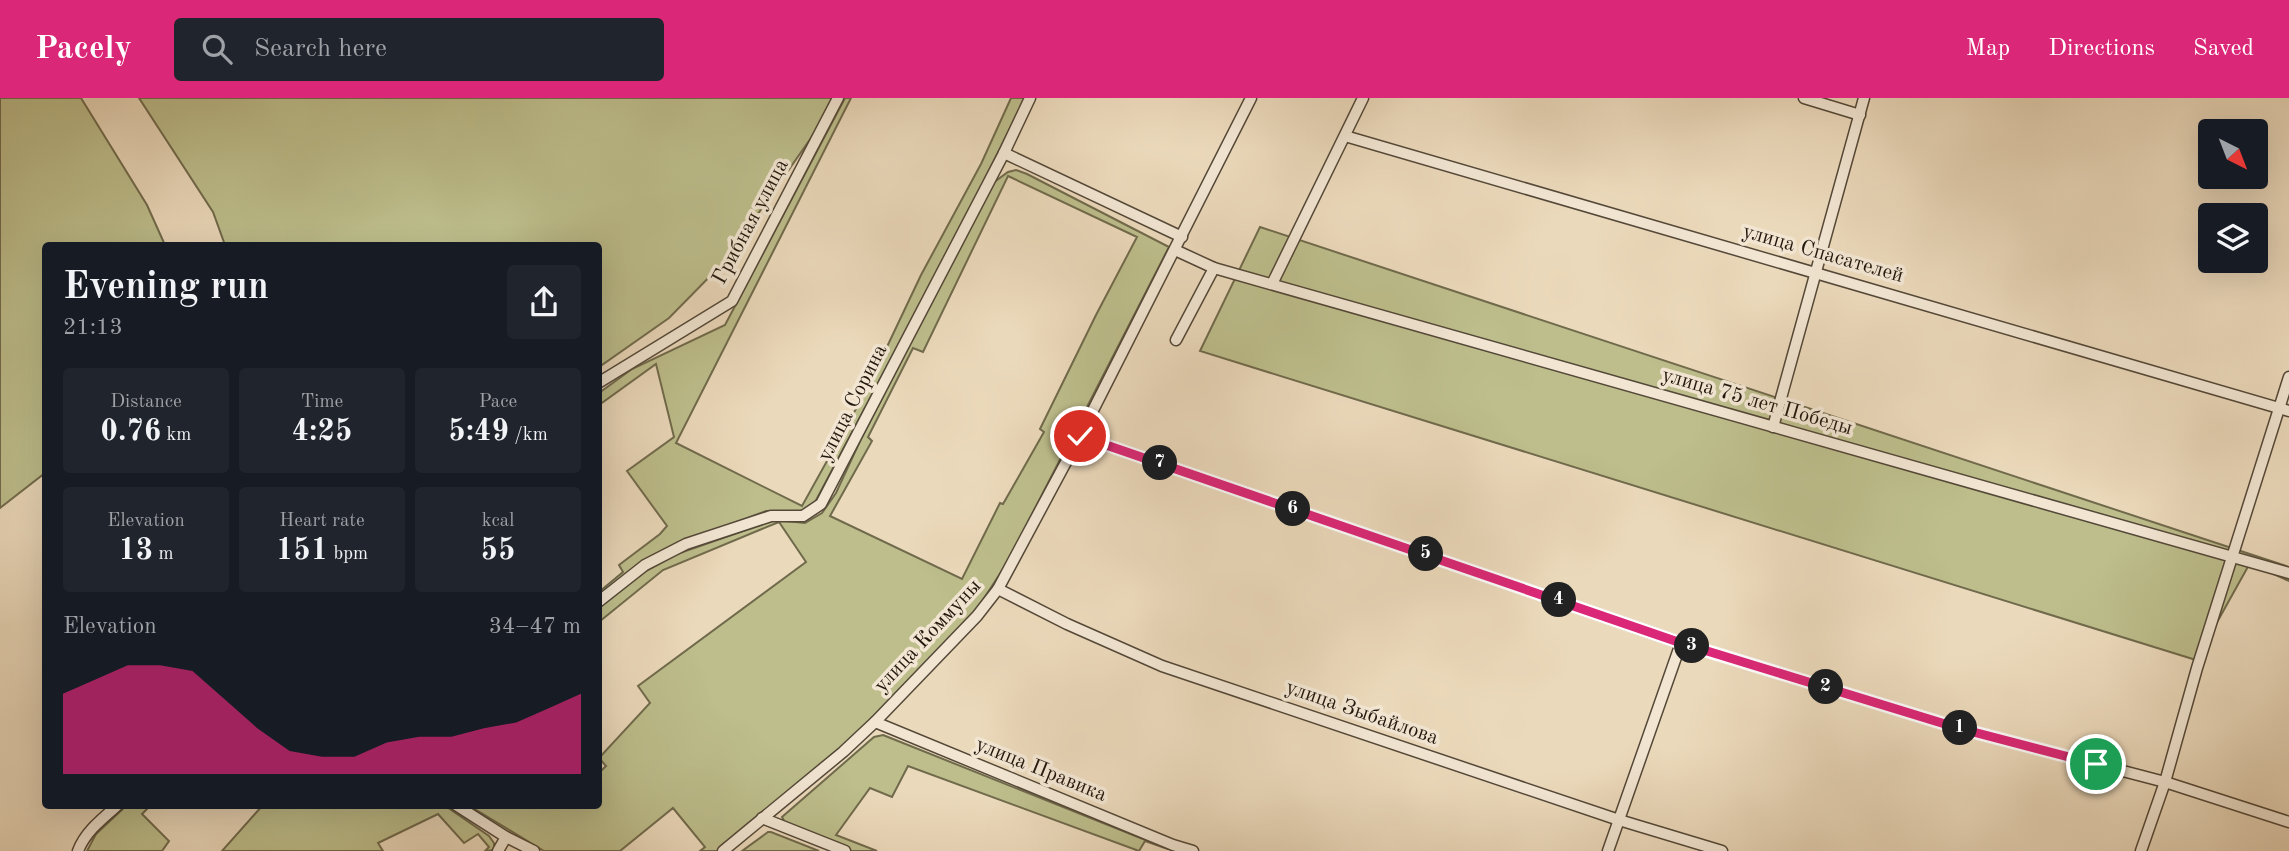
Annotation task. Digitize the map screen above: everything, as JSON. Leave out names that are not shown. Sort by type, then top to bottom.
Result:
[{"type":"street","name":"Грибная улица","points":[[602,381],[732,301],[838,98]]},
{"type":"street","name":"улица Сорина","points":[[602,599],[645,565],[686,544],[771,516],[803,516],[821,504],[1030,98]]},
{"type":"street","name":"улица Коммуны","points":[[723,851],[875,722],[977,616],[998,589],[1080,436],[1251,98]]},
{"type":"street","points":[[1272,284],[1363,98]]},
{"type":"street","points":[[1804,98],[1860,115]]},
{"type":"street","points":[[1773,427],[1864,98]]},
{"type":"street","name":"улица Спасателей","points":[[1345,136],[2284,410]]},
{"type":"street","points":[[1004,153],[1182,237]]},
{"type":"street","name":"улица 75 лет Победы","points":[[1175,250],[1214,268],[2289,573]]},
{"type":"street","points":[[1176,340],[1214,268]]},
{"type":"street","points":[[2141,851],[2165,782],[2232,557],[2284,410],[2289,377]]},
{"type":"street","points":[[1080,436],[1681,643],[1958,728],[2165,782],[2289,822]]},
{"type":"street","name":"улица Зыбайлова","points":[[998,589],[1066,624],[1162,666],[1619,820],[1722,851]]},
{"type":"street","points":[[1608,851],[1681,643]]},
{"type":"street","name":"улица Правика","points":[[875,722],[1172,845],[1193,851]]},
{"type":"street","points":[[78,851],[93,828],[114,809]]},
{"type":"street","points":[[462,809],[534,851]]},
{"type":"street","points":[[762,818],[845,851]]},
{"type":"street","points":[[498,851],[506,837]]},
{"type":"green space","points":[[0,98],[81,98],[147,205],[164,242],[42,242],[42,475],[0,508]]},
{"type":"green space","points":[[139,98],[839,98],[725,261],[669,318],[602,365],[602,242],[224,242],[213,212]]},
{"type":"green space","points":[[845,98],[851,98],[676,443],[802,506],[867,389],[921,275],[981,164],[1011,98],[1025,98],[966,217],[813,506],[797,514],[766,511],[676,544],[652,556],[602,593],[602,590],[623,572],[619,565],[667,526],[627,471],[674,437],[656,364],[602,403],[602,391],[632,369],[725,325]]},
{"type":"green space","points":[[1016,170],[1027,174],[1169,247],[1007,563],[975,612],[872,719],[792,793],[719,851],[700,851],[705,847],[673,808],[620,851],[544,851],[475,809],[602,809],[602,770],[606,766],[602,761],[602,755],[650,703],[638,686],[806,562],[779,522],[663,570],[602,620],[602,606],[646,571],[677,554],[775,520],[805,523],[822,513],[836,493],[993,183],[1008,172]],"holes":[[[1008,176],[1137,237],[1040,429],[1044,432],[1003,504],[1000,503],[962,579],[830,516],[872,441],[868,437],[913,348],[923,352]]]},
{"type":"green space","points":[[1260,227],[2289,567],[2289,581],[2250,563],[2196,660],[1200,351]]},
{"type":"green space","points":[[883,735],[1168,849],[1145,841],[1139,851],[908,766],[892,797],[870,788],[836,835],[877,851],[844,851],[788,828],[782,817],[874,737]]},
{"type":"green space","points":[[123,809],[147,809],[142,814],[169,841],[162,851],[87,851],[96,834]]},
{"type":"green space","points":[[259,809],[450,809],[489,836],[494,843],[494,850],[485,851],[489,847],[478,834],[464,843],[438,814],[378,843],[383,851],[222,851]]},
{"type":"green space","points":[[771,832],[819,851],[742,851]]},
{"type":"route","points":[[1080,436],[1681,643],[1958,728],[2096,764]]}]
